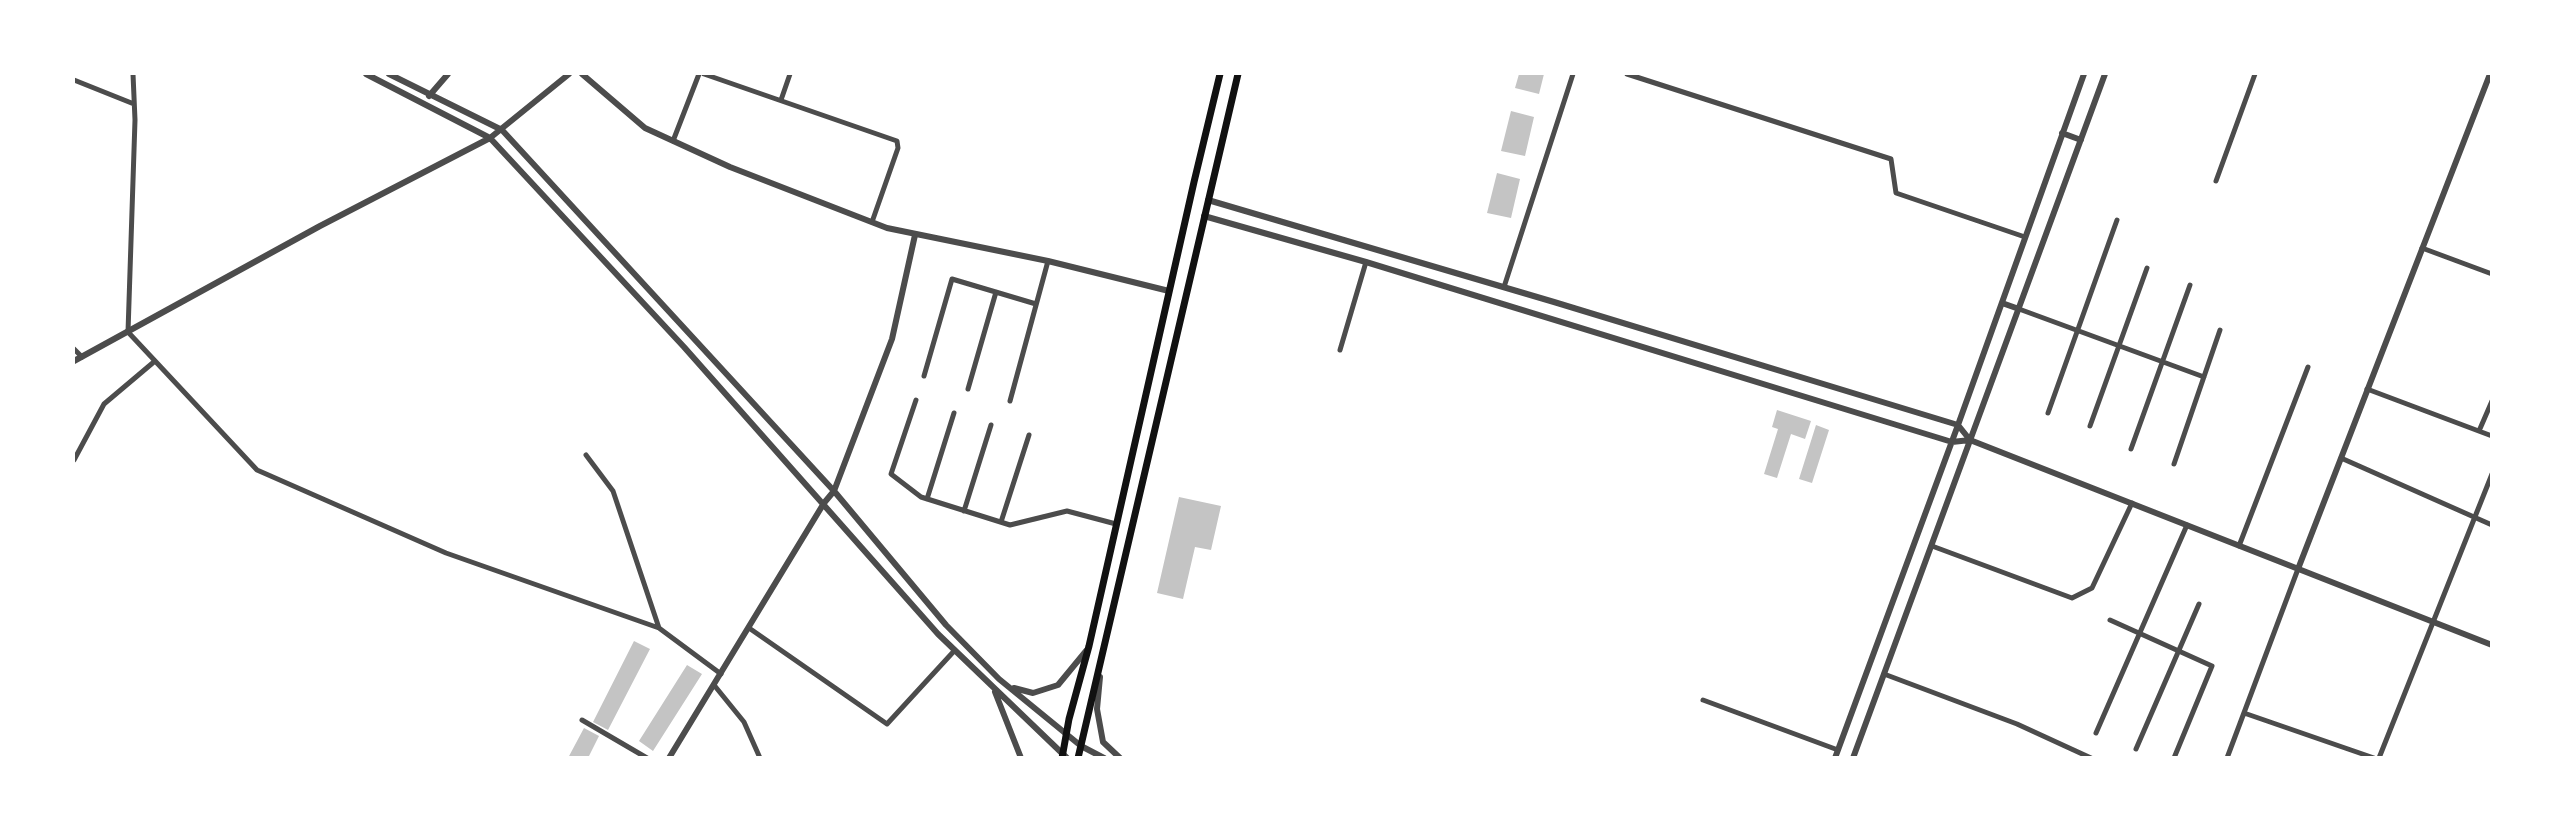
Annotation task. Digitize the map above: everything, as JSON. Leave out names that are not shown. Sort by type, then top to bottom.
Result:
[{"type":"main road","points":[[1064,756],[1066,734],[1090,646],[1220,74]]},
{"type":"main road","points":[[1078,758],[1238,74]]},
{"type":"street","points":[[133,74],[128,332],[257,470],[446,553],[659,628],[721,674]]},
{"type":"street","points":[[366,74],[425,102],[490,138],[658,318],[938,634],[1064,756]]},
{"type":"street","points":[[389,74],[502,130],[834,491],[946,625],[999,679],[1081,746],[1104,758]]},
{"type":"street","points":[[425,102],[448,74]]},
{"type":"street","points":[[74,361],[320,226],[490,138],[569,74]]},
{"type":"street","points":[[582,74],[645,128],[730,167],[872,222],[915,235],[1048,261],[1169,291]]},
{"type":"street","points":[[673,141],[699,74]]},
{"type":"street","points":[[704,74],[897,141],[898,148],[872,222]]},
{"type":"street","points":[[781,100],[790,74]]},
{"type":"street","points":[[1504,287],[1573,74]]},
{"type":"street","points":[[1628,74],[1891,159],[1896,193],[2025,237]]},
{"type":"street","points":[[1835,758],[2084,74]]},
{"type":"street","points":[[1853,758],[2105,74]]},
{"type":"street","points":[[2216,181],[2255,74]]},
{"type":"street","points":[[2227,758],[2490,74]]},
{"type":"street","points":[[74,80],[134,104]]},
{"type":"street","points":[[2062,133],[2081,141]]},
{"type":"street","points":[[1208,200],[1958,425],[1970,440]]},
{"type":"street","points":[[1220,221],[1225,204]]},
{"type":"street","points":[[1204,216],[1366,262],[1952,442],[1970,440],[2491,645]]},
{"type":"street","points":[[2048,413],[2116,220]]},
{"type":"street","points":[[669,758],[824,503],[834,491],[892,339],[915,235]]},
{"type":"street","points":[[2422,248],[2491,274]]},
{"type":"street","points":[[1010,401],[1048,261]]},
{"type":"street","points":[[1340,350],[1366,262]]},
{"type":"street","points":[[2090,426],[2147,268]]},
{"type":"street","points":[[924,376],[952,279],[1036,304]]},
{"type":"street","points":[[2131,449],[2190,285]]},
{"type":"street","points":[[968,388],[996,292]]},
{"type":"street","points":[[2002,303],[2204,377]]},
{"type":"street","points":[[2174,464],[2220,330]]},
{"type":"street","points":[[74,349],[82,356]]},
{"type":"street","points":[[74,460],[104,404],[155,361]]},
{"type":"street","points":[[2239,546],[2308,367]]},
{"type":"street","points":[[2367,389],[2491,436]]},
{"type":"street","points":[[916,400],[891,474],[921,497],[1010,526],[1067,511],[1116,524]]},
{"type":"street","points":[[2479,431],[2491,401]]},
{"type":"street","points":[[927,499],[954,413]]},
{"type":"street","points":[[964,511],[991,425]]},
{"type":"street","points":[[1001,522],[1029,435]]},
{"type":"street","points":[[586,455],[613,491],[659,628]]},
{"type":"street","points":[[2341,458],[2491,525]]},
{"type":"street","points":[[2244,713],[2376,758],[2491,474]]},
{"type":"street","points":[[1932,546],[2072,598],[2092,588],[2132,503]]},
{"type":"street","points":[[2096,733],[2187,525]]},
{"type":"street","points":[[2136,749],[2199,604]]},
{"type":"street","points":[[2109,620],[2212,666],[2174,758]]},
{"type":"street","points":[[749,628],[887,724],[955,650]]},
{"type":"street","points":[[999,679],[1020,691],[1033,694],[1045,691],[1058,684],[1090,646]]},
{"type":"street","points":[[1101,665],[1097,709],[1101,735],[1103,742],[1120,758]]},
{"type":"street","points":[[1868,668],[2017,724],[2088,757]]},
{"type":"street","points":[[714,685],[744,722],[760,758]]},
{"type":"street","points":[[994,690],[1021,758]]},
{"type":"street","points":[[1703,700],[1838,750]]},
{"type":"street","points":[[582,720],[647,758]]},
{"type":"building","points":[[1519,74],[1544,74],[1539,94],[1515,88]]},
{"type":"building","points":[[1511,111],[1534,117],[1525,156],[1501,151]]},
{"type":"building","points":[[1497,173],[1520,179],[1511,218],[1487,213]]},
{"type":"building","points":[[1777,410],[1811,421],[1805,439],[1791,434],[1777,478],[1764,474],[1778,429],[1772,427]]},
{"type":"building","points":[[1816,425],[1829,430],[1812,483],[1799,479]]},
{"type":"building","points":[[1179,497],[1221,506],[1211,550],[1195,547],[1183,599],[1157,593]]},
{"type":"building","points":[[634,641],[650,649],[608,730],[593,722]]},
{"type":"building","points":[[687,665],[702,674],[653,751],[639,741]]},
{"type":"building","points":[[584,728],[599,736],[588,758],[568,758]]}]
